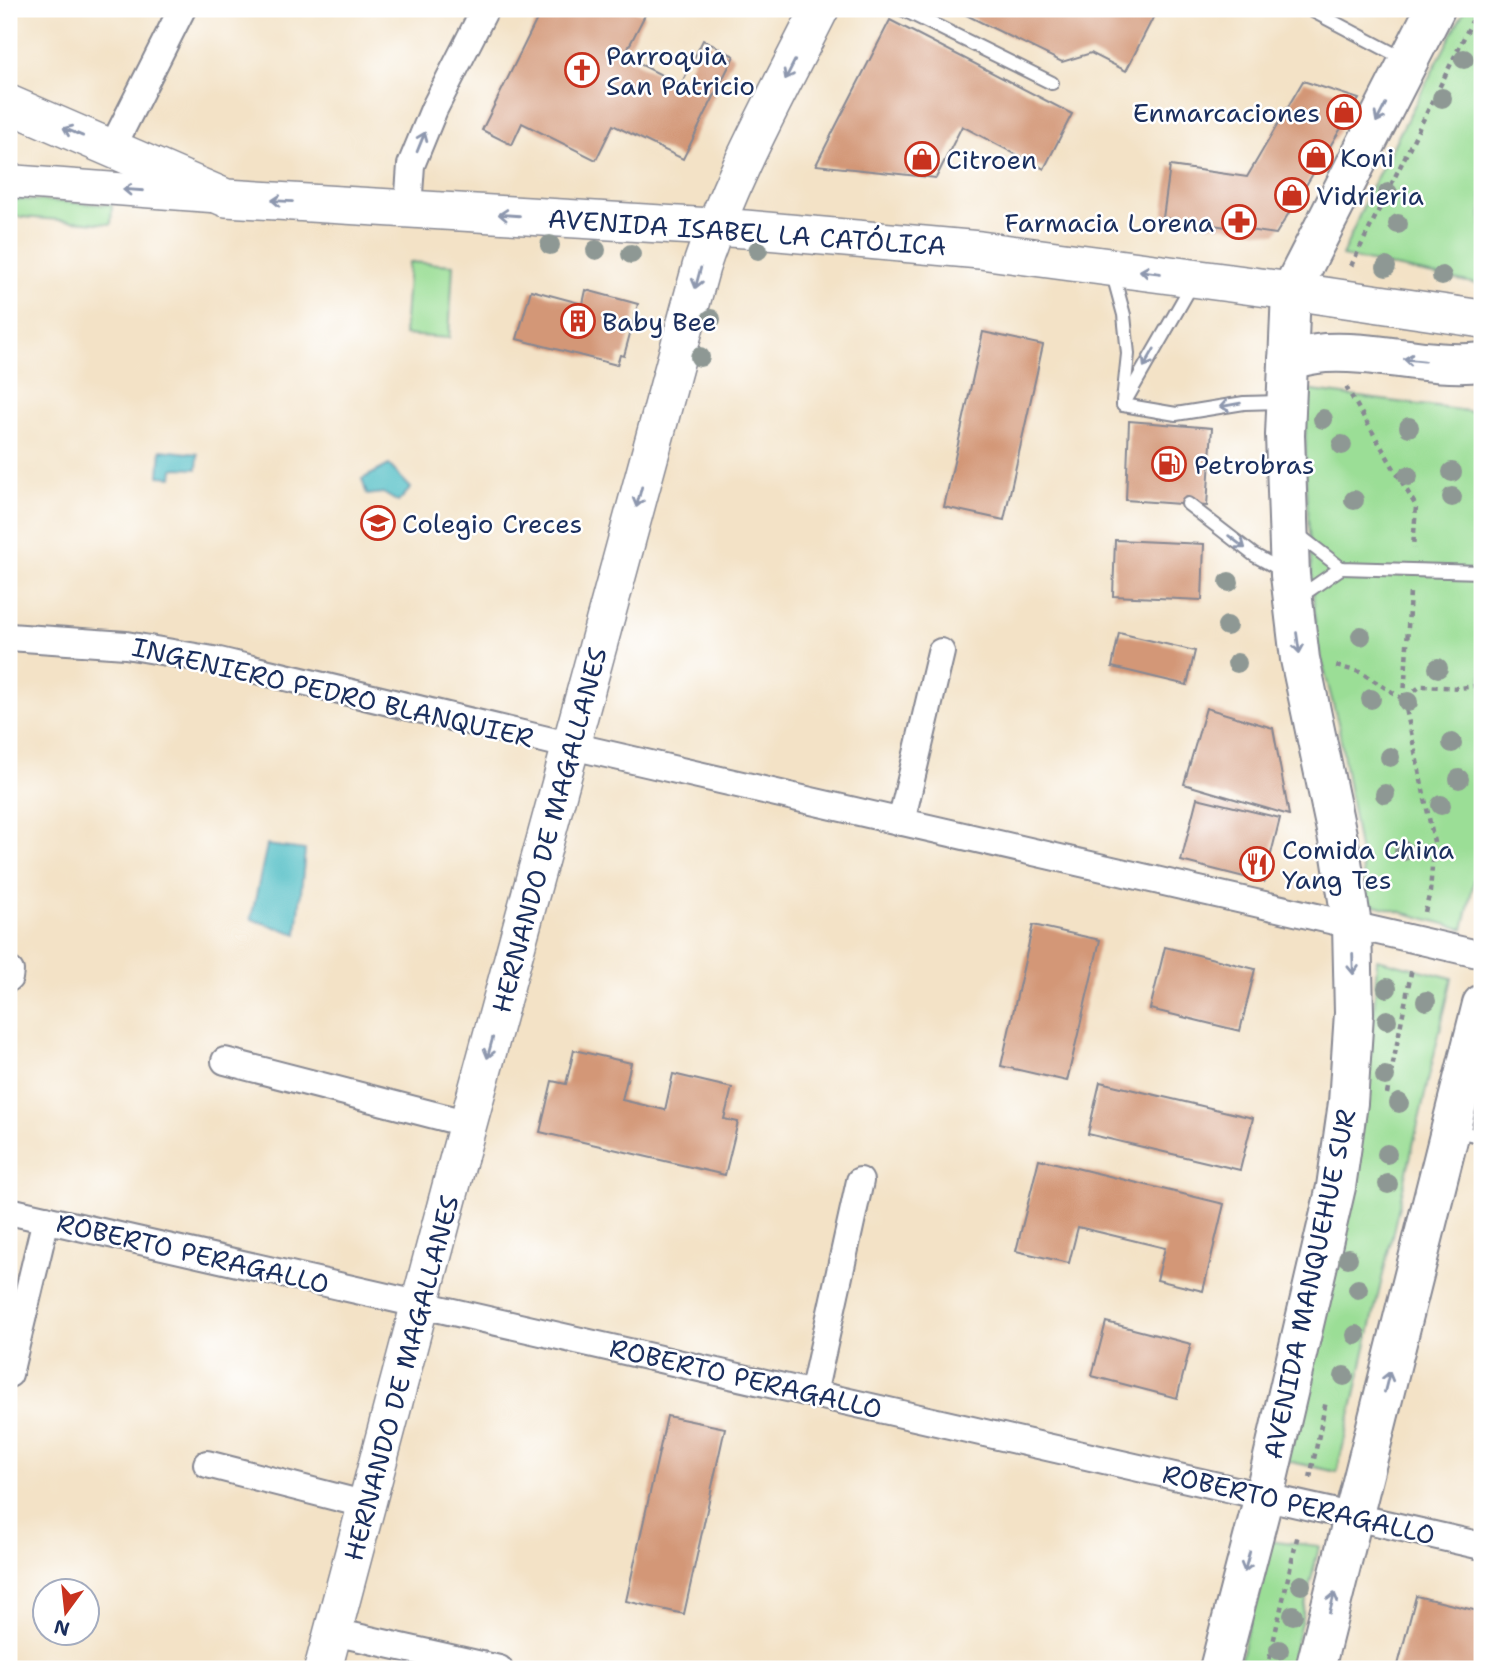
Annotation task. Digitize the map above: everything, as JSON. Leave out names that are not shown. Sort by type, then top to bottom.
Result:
[{"type":"main road","name":"HERNANDO DE MAGALLANES","points":[[323,1669],[698,280],[714,228],[737,173],[820,9]]},
{"type":"main road","name":"AVENIDA MANQUEHUE SUR","points":[[1219,1669],[1318,1271],[1348,1103],[1354,1013],[1352,925],[1340,849],[1300,659],[1292,588],[1287,526],[1285,402],[1291,291],[1435,9]]},
{"type":"main road","points":[[9,104],[226,198]]},
{"type":"main road","name":"AVENIDA ISABEL LA CATÓLICA","points":[[226,198],[714,228],[980,250],[1482,319]]},
{"type":"main road","points":[[1288,360],[1339,353],[1447,363],[1482,362]]},
{"type":"main road","points":[[1315,1669],[1353,1516],[1466,1133],[1482,1004]]},
{"type":"street","points":[[112,148],[182,9]]},
{"type":"street","points":[[408,208],[411,165],[434,109],[485,9]]},
{"type":"street","name":"AVENIDA ISABEL LA CATÓLICA","points":[[11,184],[226,198]]},
{"type":"street","name":"INGENIERO PEDRO BLANQUIER","points":[[9,637],[126,645],[219,661],[572,746],[1482,955]]},
{"type":"street","points":[[901,822],[941,652]]},
{"type":"street","points":[[225,1061],[469,1124]]},
{"type":"street","points":[[813,1394],[860,1181]]},
{"type":"street","name":"ROBERTO PERAGALLO","points":[[9,1211],[1482,1546]]},
{"type":"street","points":[[9,1374],[46,1219]]},
{"type":"street","points":[[206,1464],[367,1505]]},
{"type":"street","points":[[334,1632],[499,1669]]},
{"type":"lane","points":[[902,9],[1052,83]]},
{"type":"lane","points":[[1309,9],[1408,60]]},
{"type":"lane","points":[[1111,267],[1124,315],[1128,355],[1123,405]]},
{"type":"lane","points":[[1123,405],[1196,278]]},
{"type":"lane","points":[[1123,405],[1176,420],[1244,402],[1285,402]]},
{"type":"lane","points":[[1188,504],[1292,588],[1341,568],[1482,572]]},
{"type":"lane","points":[[1287,526],[1341,568]]},
{"type":"path","points":[[1300,659],[1360,672],[1404,699],[1434,842],[1430,892],[1417,941]]},
{"type":"path","points":[[1404,699],[1422,686],[1460,688],[1482,685]]},
{"type":"green space","points":[[1465,9],[1482,9],[1482,285],[1342,256],[1370,190]]},
{"type":"green space","points":[[16,199],[112,205],[111,224],[9,216],[9,207]]},
{"type":"green space","points":[[409,262],[453,265],[449,338],[404,335]]},
{"type":"green space","points":[[1305,390],[1482,413],[1482,847],[1463,929],[1368,903],[1338,723],[1316,639],[1306,488]]},
{"type":"green space","points":[[1377,959],[1452,978],[1337,1472],[1287,1461],[1354,1175],[1372,1041]]},
{"type":"green space","points":[[1268,1540],[1319,1546],[1290,1669],[1238,1669]]},
{"type":"water","points":[[161,450],[198,454],[197,469],[177,468],[173,469],[172,477],[159,476]]},
{"type":"water","points":[[389,465],[411,488],[398,502],[383,493],[367,495],[362,479]]},
{"type":"water","points":[[267,845],[305,850],[297,934],[251,919]]},
{"type":"building","name":"Parroquia San Patricio","points":[[542,9],[632,9],[645,15],[624,56],[681,85],[703,40],[734,56],[683,159],[613,125],[596,160],[522,123],[512,145],[482,130]]},
{"type":"building","points":[[954,9],[1157,10],[1126,71],[1091,53],[1062,62]]},
{"type":"building","points":[[890,20],[1072,114],[1044,169],[962,126],[936,178],[816,165]]},
{"type":"building","points":[[1303,81],[1359,99],[1276,234],[1163,218],[1170,166],[1247,177]]},
{"type":"building","name":"Baby Bee","points":[[531,290],[583,304],[586,290],[638,304],[624,356],[620,355],[617,365],[517,339]]},
{"type":"building","points":[[983,332],[1043,345],[1004,520],[944,507]]},
{"type":"building","name":"Petrobras","points":[[1129,421],[1212,428],[1207,506],[1126,500]]},
{"type":"building","points":[[1115,540],[1204,544],[1202,600],[1113,596]]},
{"type":"building","points":[[1119,633],[1195,651],[1187,685],[1112,667]]},
{"type":"building","points":[[1206,708],[1273,728],[1289,815],[1184,784]]},
{"type":"building","points":[[1197,798],[1280,818],[1264,882],[1181,861]]},
{"type":"building","points":[[1033,925],[1100,940],[1067,1081],[1001,1066]]},
{"type":"building","points":[[1165,947],[1255,969],[1240,1031],[1150,1009]]},
{"type":"building","points":[[574,1050],[631,1063],[622,1100],[665,1110],[673,1074],[732,1088],[724,1119],[738,1122],[725,1175],[540,1132],[552,1081],[566,1084]]},
{"type":"building","points":[[1100,1082],[1253,1118],[1240,1170],[1088,1134]]},
{"type":"building","points":[[1039,1159],[1224,1204],[1203,1291],[1157,1280],[1165,1248],[1078,1227],[1069,1263],[1016,1251]]},
{"type":"building","points":[[1106,1322],[1191,1344],[1177,1398],[1092,1376]]},
{"type":"building","points":[[667,1416],[725,1428],[684,1614],[626,1601]]},
{"type":"building","points":[[1416,1596],[1482,1612],[1482,1669],[1397,1669]]},
{"type":"place","name":"Parroquia San Patricio","points":[[582,70]]},
{"type":"place","name":"Enmarcaciones","points":[[1344,112]]},
{"type":"place","name":"Koni","points":[[1316,157]]},
{"type":"place","name":"Citroen","points":[[922,159]]},
{"type":"place","name":"Vidrieria","points":[[1292,195]]},
{"type":"place","name":"Farmacia Lorena","points":[[1239,222]]},
{"type":"place","name":"Baby Bee","points":[[578,321]]},
{"type":"place","name":"Petrobras","points":[[1169,464]]},
{"type":"place","name":"Colegio Creces","points":[[378,523]]},
{"type":"place","name":"Comida China Yang Tes","points":[[1257,864]]}]
